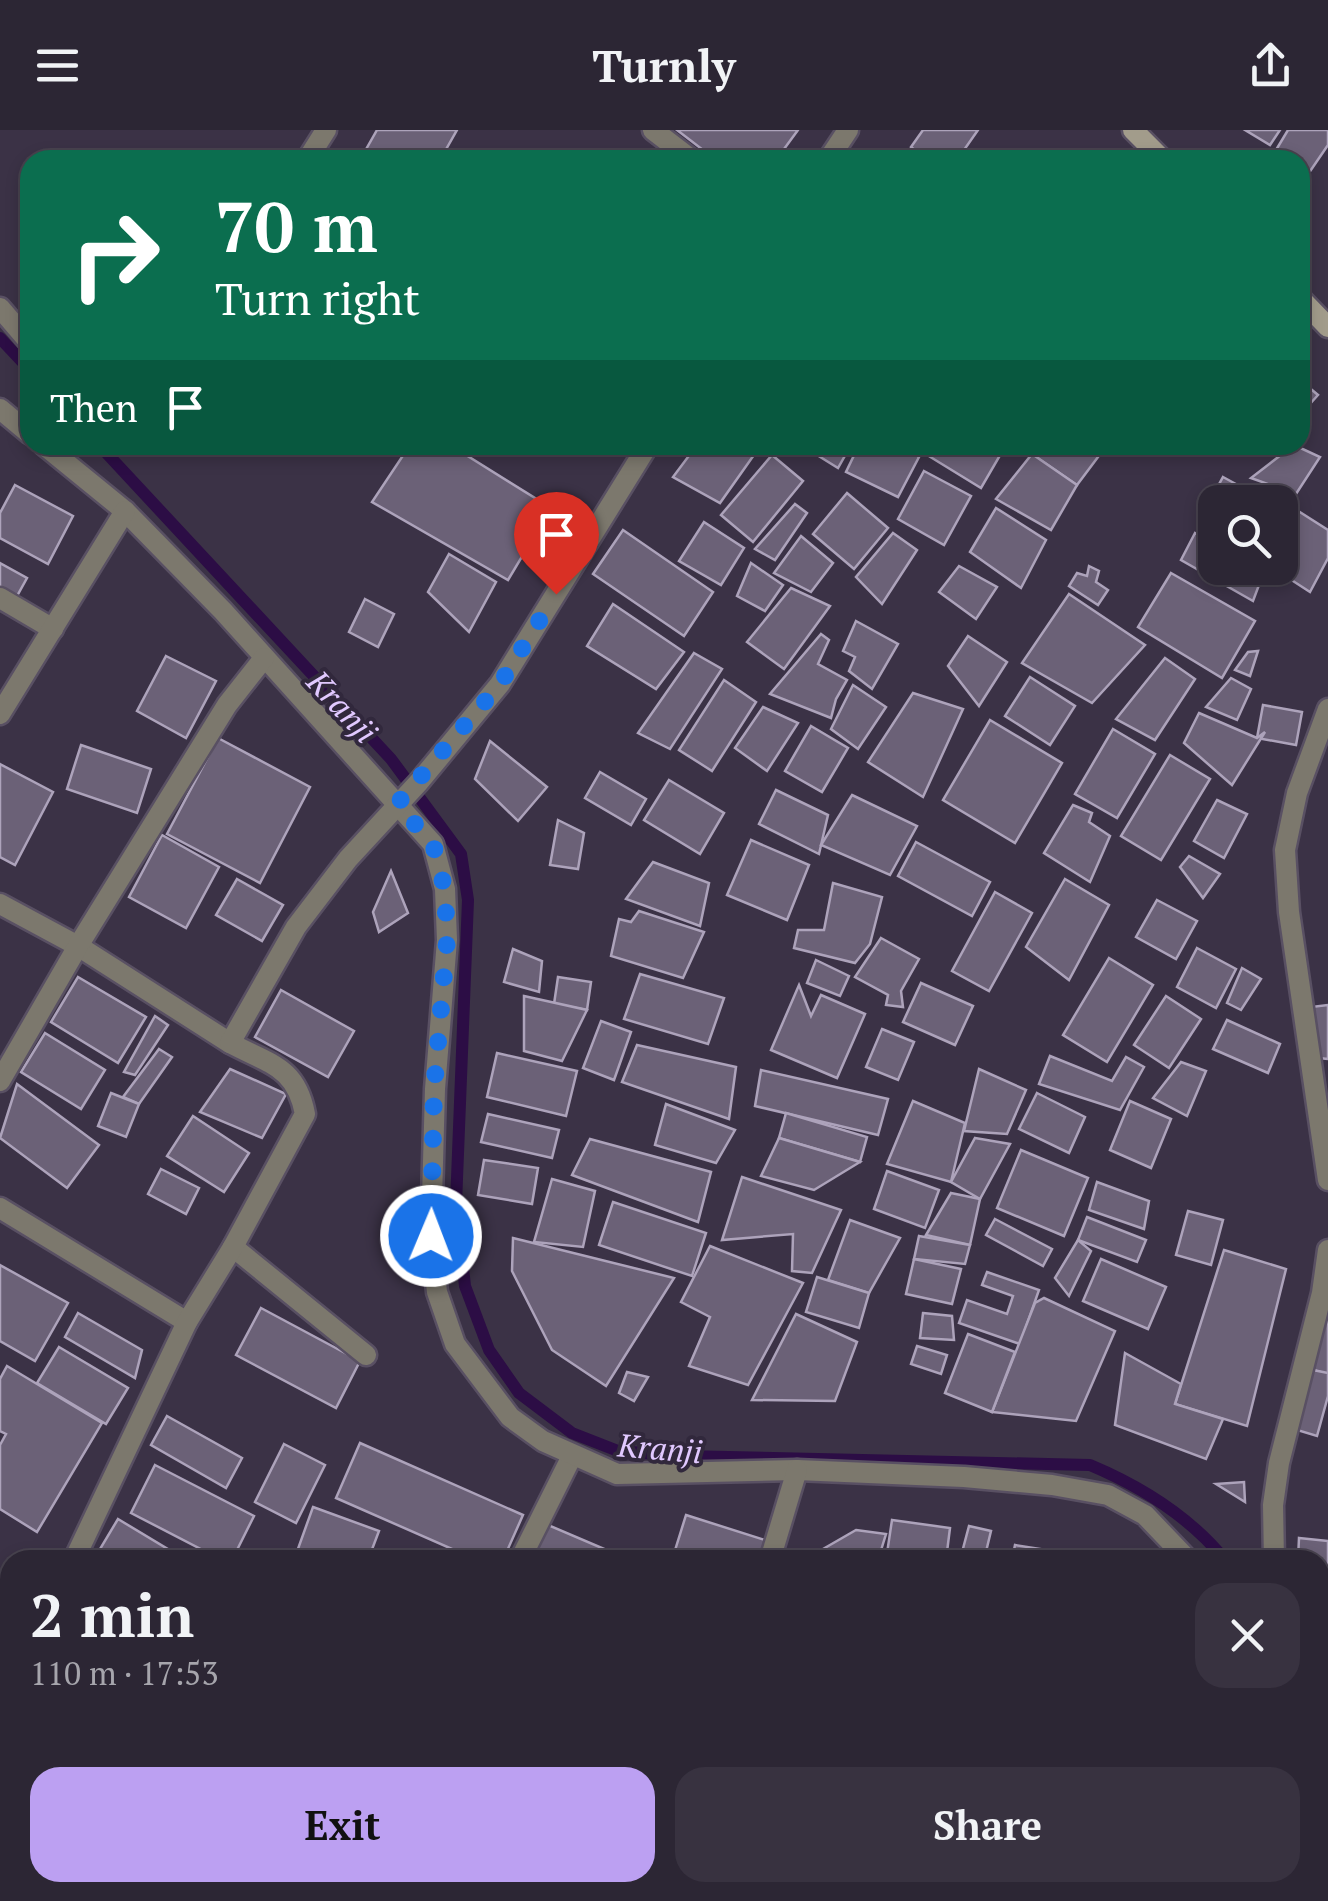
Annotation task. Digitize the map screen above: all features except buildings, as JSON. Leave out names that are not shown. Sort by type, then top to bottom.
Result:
[{"type":"main road","points":[[1133,130],[1153,150]]},
{"type":"main road","points":[[1310,308],[1328,327]]},
{"type":"street","points":[[653,130],[679,150]]},
{"type":"street","points":[[0,308],[20,331]]},
{"type":"street","points":[[0,409],[20,426]]},
{"type":"street","points":[[56,455],[126,511],[223,611],[433,844],[445,890],[447,940],[434,1089],[432,1221],[437,1292],[455,1344],[510,1417],[543,1441],[617,1474],[797,1470],[964,1477],[1108,1495],[1145,1515],[1178,1550]]},
{"type":"street","points":[[230,1043],[296,928],[348,859],[419,782],[500,684],[642,455]]},
{"type":"street","points":[[0,714],[126,511]]},
{"type":"street","points":[[0,598],[52,629]]},
{"type":"street","points":[[0,1080],[227,704],[264,658]]},
{"type":"street","points":[[1328,709],[1297,794],[1285,865],[1328,1180]]},
{"type":"street","points":[[0,904],[78,946],[230,1043],[290,1076],[300,1091],[305,1114],[233,1248],[187,1322],[79,1550]]},
{"type":"street","points":[[0,1208],[187,1322]]},
{"type":"street","points":[[233,1248],[366,1355]]},
{"type":"street","points":[[1274,1550],[1278,1463],[1322,1293],[1328,1250]]},
{"type":"street","points":[[525,1550],[572,1456]]},
{"type":"street","points":[[773,1550],[797,1470]]},
{"type":"waterway","name":"Kranji","points":[[0,338],[20,359]]},
{"type":"waterway","name":"Kranji","points":[[108,455],[391,759],[461,854],[468,900],[456,1204],[465,1286],[489,1350],[519,1393],[572,1433],[618,1451],[681,1456],[1090,1465],[1163,1504],[1216,1550]]},
{"type":"route","points":[[431,1236],[434,1089],[447,940],[445,890],[433,844],[397,804],[500,684],[556,594]]}]
